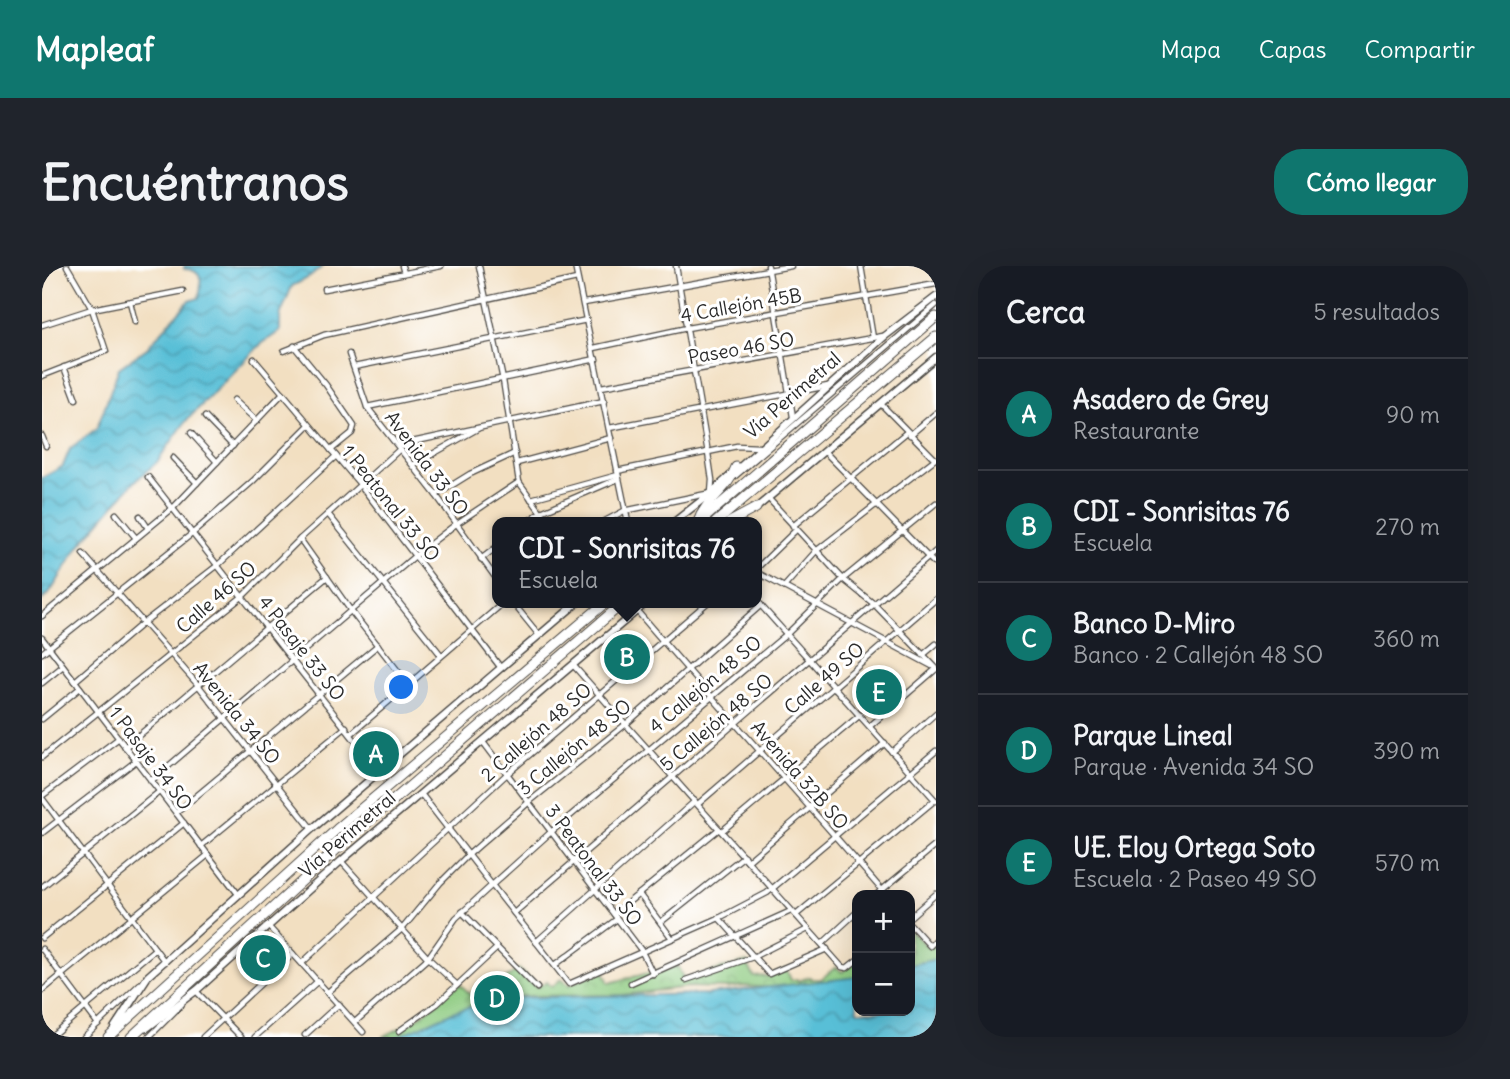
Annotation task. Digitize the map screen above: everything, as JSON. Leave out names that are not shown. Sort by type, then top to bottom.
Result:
[{"type":"highway","name":"Vía Perimetral","points":[[705,517],[936,317]]},
{"type":"highway","points":[[722,517],[936,337]]},
{"type":"highway","points":[[701,517],[705,508],[732,479],[736,467]]},
{"type":"highway","points":[[739,517],[756,508]]},
{"type":"highway","name":"Vía Perimetral","points":[[108,1036],[337,829],[599,608]]},
{"type":"highway","name":"Vía Perimetral","points":[[132,1037],[348,840],[617,608]]},
{"type":"highway","points":[[337,829],[348,840]]},
{"type":"street","points":[[42,376],[104,353],[106,348],[92,309],[67,266]]},
{"type":"street","points":[[402,266],[404,273]]},
{"type":"street","points":[[324,289],[441,266]]},
{"type":"street","points":[[479,266],[495,337],[519,481],[544,517]]},
{"type":"street","points":[[575,266],[626,517]]},
{"type":"street","points":[[613,517],[624,511],[711,493],[708,453],[676,266]]},
{"type":"street","points":[[584,303],[791,266]]},
{"type":"street","points":[[861,266],[873,338]]},
{"type":"street","points":[[935,266],[936,272]]},
{"type":"street","points":[[768,268],[793,417]]},
{"type":"street","points":[[284,351],[324,335],[578,279]]},
{"type":"street","name":"4 Callejón 45B","points":[[593,348],[687,328],[936,285]]},
{"type":"street","points":[[42,325],[92,309],[183,291]]},
{"type":"street","name":"Vía Perimetral","points":[[680,517],[711,493],[736,467],[885,336],[936,296]]},
{"type":"street","points":[[130,302],[135,322]]},
{"type":"street","points":[[732,479],[936,305]]},
{"type":"street","points":[[354,367],[587,320]]},
{"type":"street","name":"Paseo 46 SO","points":[[601,387],[885,336]]},
{"type":"street","points":[[294,346],[326,385],[354,426],[352,433],[331,450]]},
{"type":"street","name":"Avenida 33 SO","points":[[349,354],[367,407],[436,495],[492,573]]},
{"type":"street","points":[[746,517],[936,358]]},
{"type":"street","name":"1 Peatonal 33 SO","points":[[254,359],[359,483],[501,667]]},
{"type":"street","points":[[367,407],[596,359]]},
{"type":"street","points":[[64,367],[76,399]]},
{"type":"street","points":[[609,428],[830,386]]},
{"type":"street","points":[[42,616],[173,508],[283,393]]},
{"type":"street","points":[[234,400],[257,421]]},
{"type":"street","points":[[399,447],[510,419],[604,401]]},
{"type":"street","points":[[784,587],[816,551],[935,459],[881,404]]},
{"type":"street","points":[[762,564],[795,528],[851,478],[936,414]]},
{"type":"street","points":[[205,417],[233,446]]},
{"type":"street","points":[[42,653],[193,533],[253,481],[309,425]]},
{"type":"street","points":[[413,465],[484,425]]},
{"type":"street","points":[[191,433],[217,462]]},
{"type":"street","points":[[42,436],[46,446]]},
{"type":"street","points":[[517,463],[611,438]]},
{"type":"street","points":[[531,499],[737,446],[759,447]]},
{"type":"street","name":"Calle 46 SO","points":[[42,757],[243,596],[399,447]]},
{"type":"street","points":[[824,451],[936,565]]},
{"type":"street","points":[[436,495],[470,474],[515,453]]},
{"type":"street","points":[[75,681],[143,623],[218,565],[336,456]]},
{"type":"street","points":[[173,458],[197,483]]},
{"type":"street","points":[[534,517],[618,475]]},
{"type":"street","name":"4 Pasaje 33 SO","points":[[148,477],[379,771]]},
{"type":"street","points":[[151,781],[416,555],[519,481]]},
{"type":"street","points":[[768,498],[843,579],[874,604],[936,668]]},
{"type":"street","name":"4 Callejón 48 SO","points":[[355,1022],[428,958],[462,912],[551,832],[788,633],[843,579],[936,503]]},
{"type":"street","points":[[116,514],[136,538]]},
{"type":"street","points":[[328,514],[441,655]]},
{"type":"street","points":[[140,516],[148,527]]},
{"type":"street","points":[[300,539],[351,611],[408,684]]},
{"type":"street","points":[[481,559],[492,551]]},
{"type":"street","name":"5 Callejón 48 SO","points":[[514,913],[936,551]]},
{"type":"street","name":"Avenida 34 SO","points":[[83,554],[198,685],[312,829]]},
{"type":"street","points":[[762,573],[936,668]]},
{"type":"street","points":[[125,747],[327,577]]},
{"type":"street","name":"Calle 49 SO","points":[[536,942],[594,888],[836,687],[936,599]]},
{"type":"street","points":[[631,983],[794,913],[936,800],[762,606]]},
{"type":"street","points":[[351,734],[497,608]]},
{"type":"street","points":[[517,608],[539,635]]},
{"type":"street","name":"Vía Perimetral","points":[[108,1036],[148,976],[312,829],[571,608]]},
{"type":"street","name":"Vía Perimetral","points":[[132,1037],[197,990],[341,861],[640,608]]},
{"type":"street","name":"2 Callejón 48 SO","points":[[302,963],[507,774],[701,608]]},
{"type":"street","name":"3 Callejón 48 SO","points":[[328,992],[402,928],[467,856],[626,724],[754,608]]},
{"type":"street","name":"Avenida 32B SO","points":[[637,610],[662,642],[785,778],[881,890]]},
{"type":"street","name":"1 Pasaje 34 SO","points":[[42,638],[238,894]]},
{"type":"street","points":[[923,655],[936,644]]},
{"type":"street","points":[[176,813],[378,645]]},
{"type":"street","points":[[573,665],[842,967],[847,968],[852,964]]},
{"type":"street","points":[[42,683],[63,666]]},
{"type":"street","points":[[870,726],[936,668]]},
{"type":"street","points":[[42,719],[80,688]]},
{"type":"street","points":[[892,752],[936,713]]},
{"type":"street","points":[[555,965],[860,715]]},
{"type":"street","points":[[201,846],[346,727]]},
{"type":"street","points":[[118,738],[42,797],[165,962]]},
{"type":"street","name":"3 Peatonal 33 SO","points":[[483,742],[641,950],[653,974]]},
{"type":"street","points":[[661,922],[810,807],[885,743]]},
{"type":"street","points":[[421,794],[569,984],[641,950],[719,918],[772,888],[936,751]]},
{"type":"street","points":[[42,833],[136,761]]},
{"type":"street","points":[[42,887],[159,792]]},
{"type":"street","points":[[42,938],[184,823]]},
{"type":"street","points":[[881,890],[936,845]]},
{"type":"street","points":[[42,991],[208,855]]},
{"type":"street","points":[[341,861],[428,958],[457,985]]},
{"type":"street","points":[[639,894],[671,937]]},
{"type":"street","points":[[915,913],[936,894]]},
{"type":"street","points":[[462,912],[537,988]]},
{"type":"street","points":[[822,944],[852,917]]},
{"type":"street","points":[[719,918],[768,974],[827,949]]},
{"type":"street","points":[[268,926],[363,1032]]},
{"type":"street","points":[[686,980],[753,957],[808,929]]},
{"type":"street","points":[[915,929],[930,946],[936,940]]},
{"type":"street","points":[[399,1031],[437,1004],[497,948]]},
{"type":"street","points":[[42,949],[97,1024]]},
{"type":"street","points":[[50,1037],[155,949]]},
{"type":"street","points":[[203,1037],[293,954]]},
{"type":"street","points":[[84,1037],[148,976]]},
{"type":"street","points":[[255,1037],[318,981]]},
{"type":"street","points":[[149,1037],[197,990],[241,1037]]},
{"type":"street","points":[[305,1035],[339,1004]]},
{"type":"green space","points":[[915,935],[929,948],[934,945],[936,947],[936,973],[915,971]]},
{"type":"green space","points":[[747,962],[754,977],[769,976],[786,969],[791,980],[798,981],[810,977],[821,979],[836,967],[842,972],[852,965],[852,981],[776,988],[688,987],[622,995],[524,996],[505,1000],[403,1037],[382,1037],[420,1016],[437,1003],[452,986],[455,988],[460,984],[476,1000],[519,969],[537,987],[547,982],[552,987],[561,979],[569,985],[603,969],[609,983],[677,966],[684,979]]},
{"type":"water","points":[[184,266],[323,266],[310,277],[292,286],[280,316],[280,331],[260,345],[186,421],[157,462],[132,484],[80,545],[49,594],[42,600],[42,478],[63,466],[70,449],[97,428],[119,368],[147,348],[189,301],[199,298],[200,278],[195,272],[184,269]]},
{"type":"water","points":[[936,959],[936,1037],[397,1037],[455,1011],[503,998],[709,994],[852,978],[852,1016],[915,1016],[915,964]]},
{"type":"place","name":"CDI - Sonrisitas 76","points":[[627,657]]},
{"type":"place","name":"UE. Eloy Ortega Soto","points":[[879,692]]},
{"type":"place","name":"Asadero de Grey","points":[[376,754]]},
{"type":"place","name":"Banco D-Miro","points":[[263,958]]},
{"type":"place","name":"Parque Lineal","points":[[497,998]]}]
